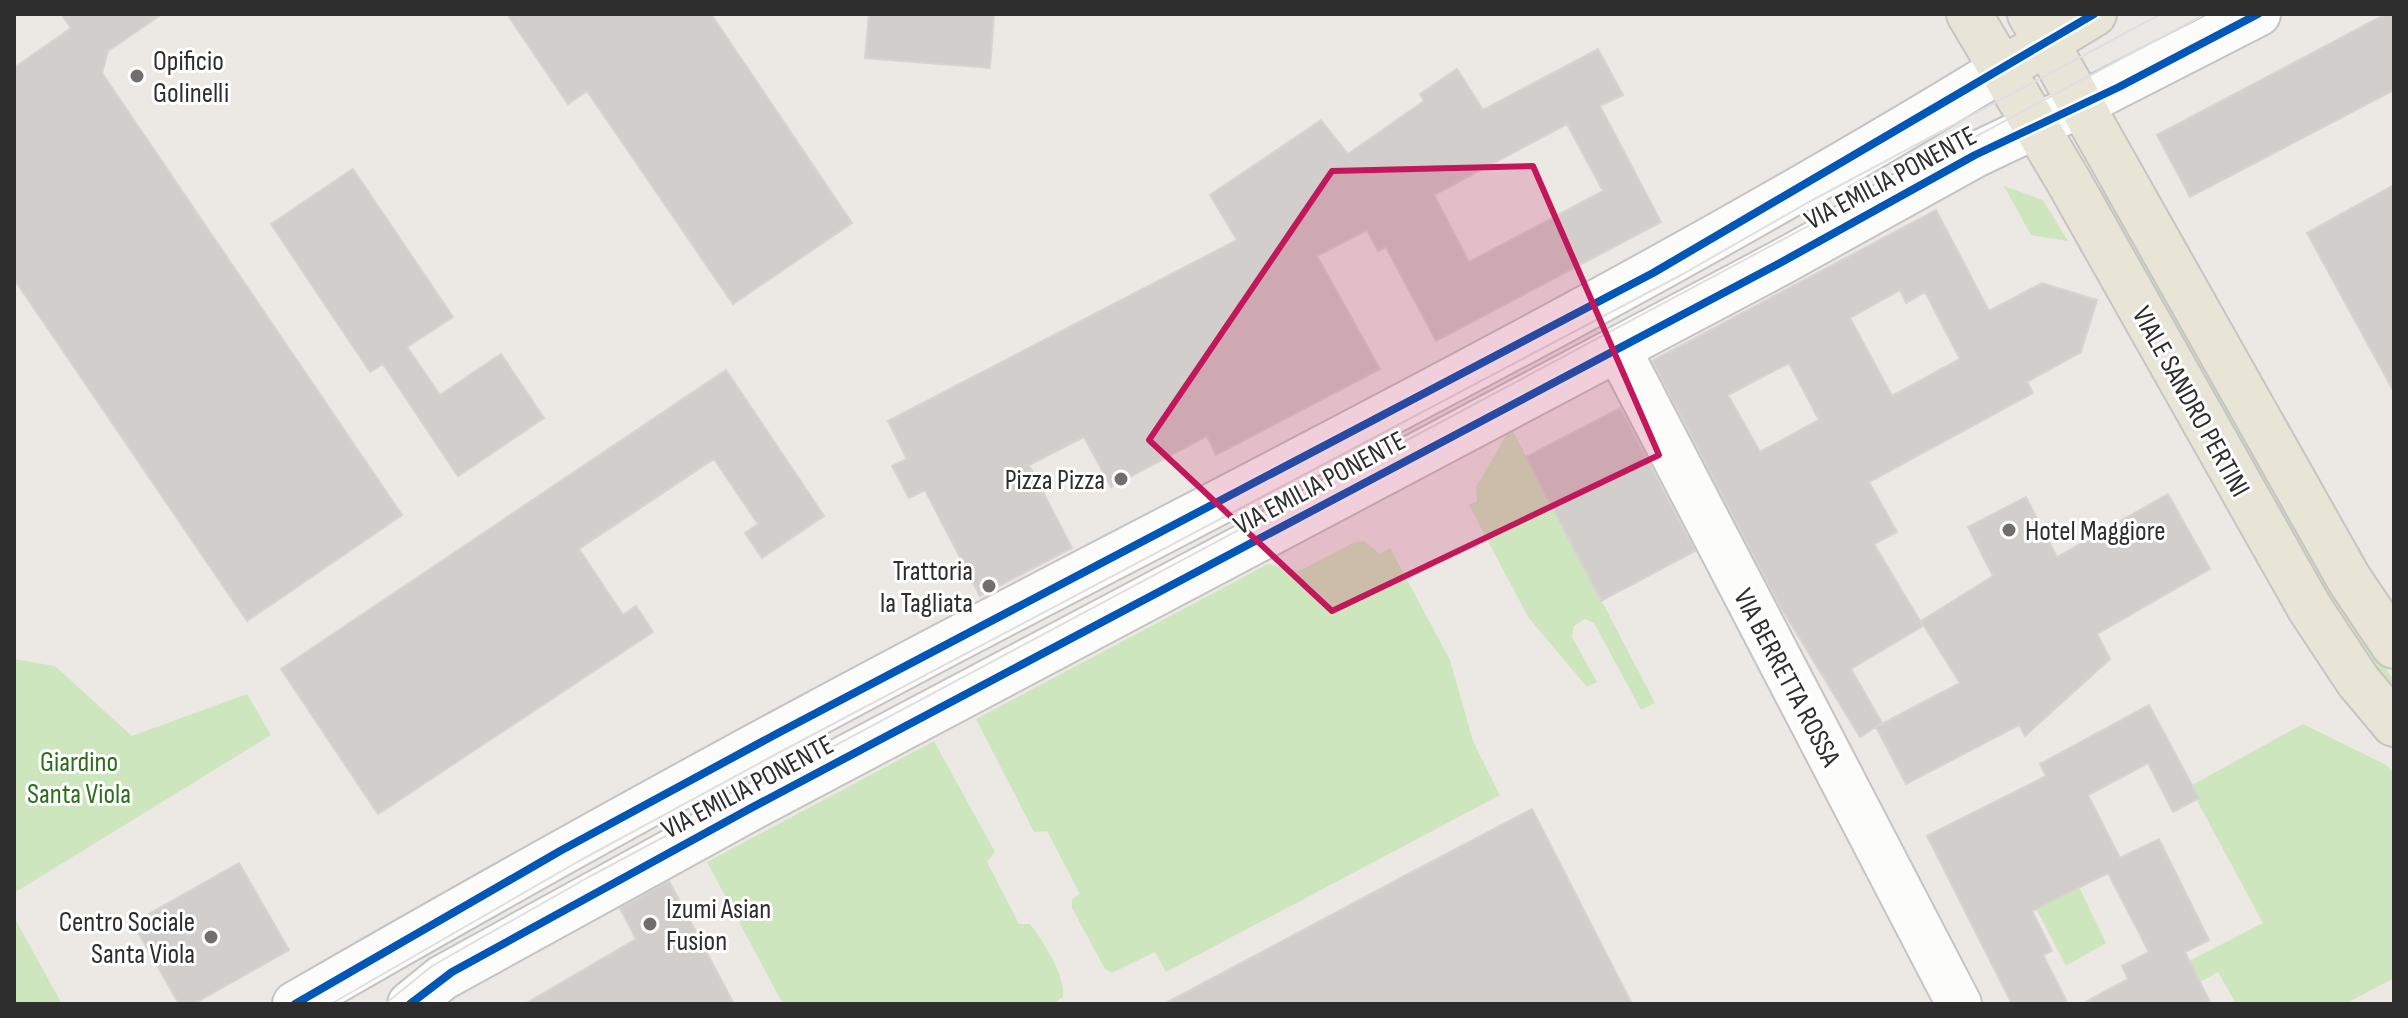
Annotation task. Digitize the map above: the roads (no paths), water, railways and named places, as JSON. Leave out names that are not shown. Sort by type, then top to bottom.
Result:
[{"type":"main road","name":"VIALE SANDRO PERTINI","points":[[1969,14],[2309,607],[2349,669],[2394,724]]},
{"type":"main road","name":"VIA EMILIA PONENTE","points":[[295,1004],[560,851],[780,732],[1653,273],[2002,69],[2038,28],[2094,14]]},
{"type":"main road","name":"VIA EMILIA PONENTE","points":[[410,1004],[442,978],[666,854],[2035,125],[2258,14]]},
{"type":"main road","name":"VIALE SANDRO PERTINI","points":[[2038,28],[2349,579],[2394,646]]},
{"type":"main road","name":"VIA BERRETTA ROSSA","points":[[1618,349],[1959,1004]]},
{"type":"tram line","points":[[331,1004],[579,861],[780,752],[1683,274],[1807,203],[2161,14]]},
{"type":"tram line","points":[[385,1004],[432,966],[587,878],[2205,14]]},
{"type":"place","name":"Opificio Golinelli","points":[[137,76]]},
{"type":"place","name":"Pizza Pizza","points":[[1121,479]]},
{"type":"place","name":"Hotel Maggiore","points":[[2009,530]]},
{"type":"place","name":"Trattoria la Tagliata","points":[[989,586]]},
{"type":"place","name":"Izumi Asian Fusion","points":[[650,924]]},
{"type":"place","name":"Centro Sociale Santa Viola","points":[[211,937]]},
{"type":"park label","name":"Giardino Santa Viola","points":[[79,777]]}]
